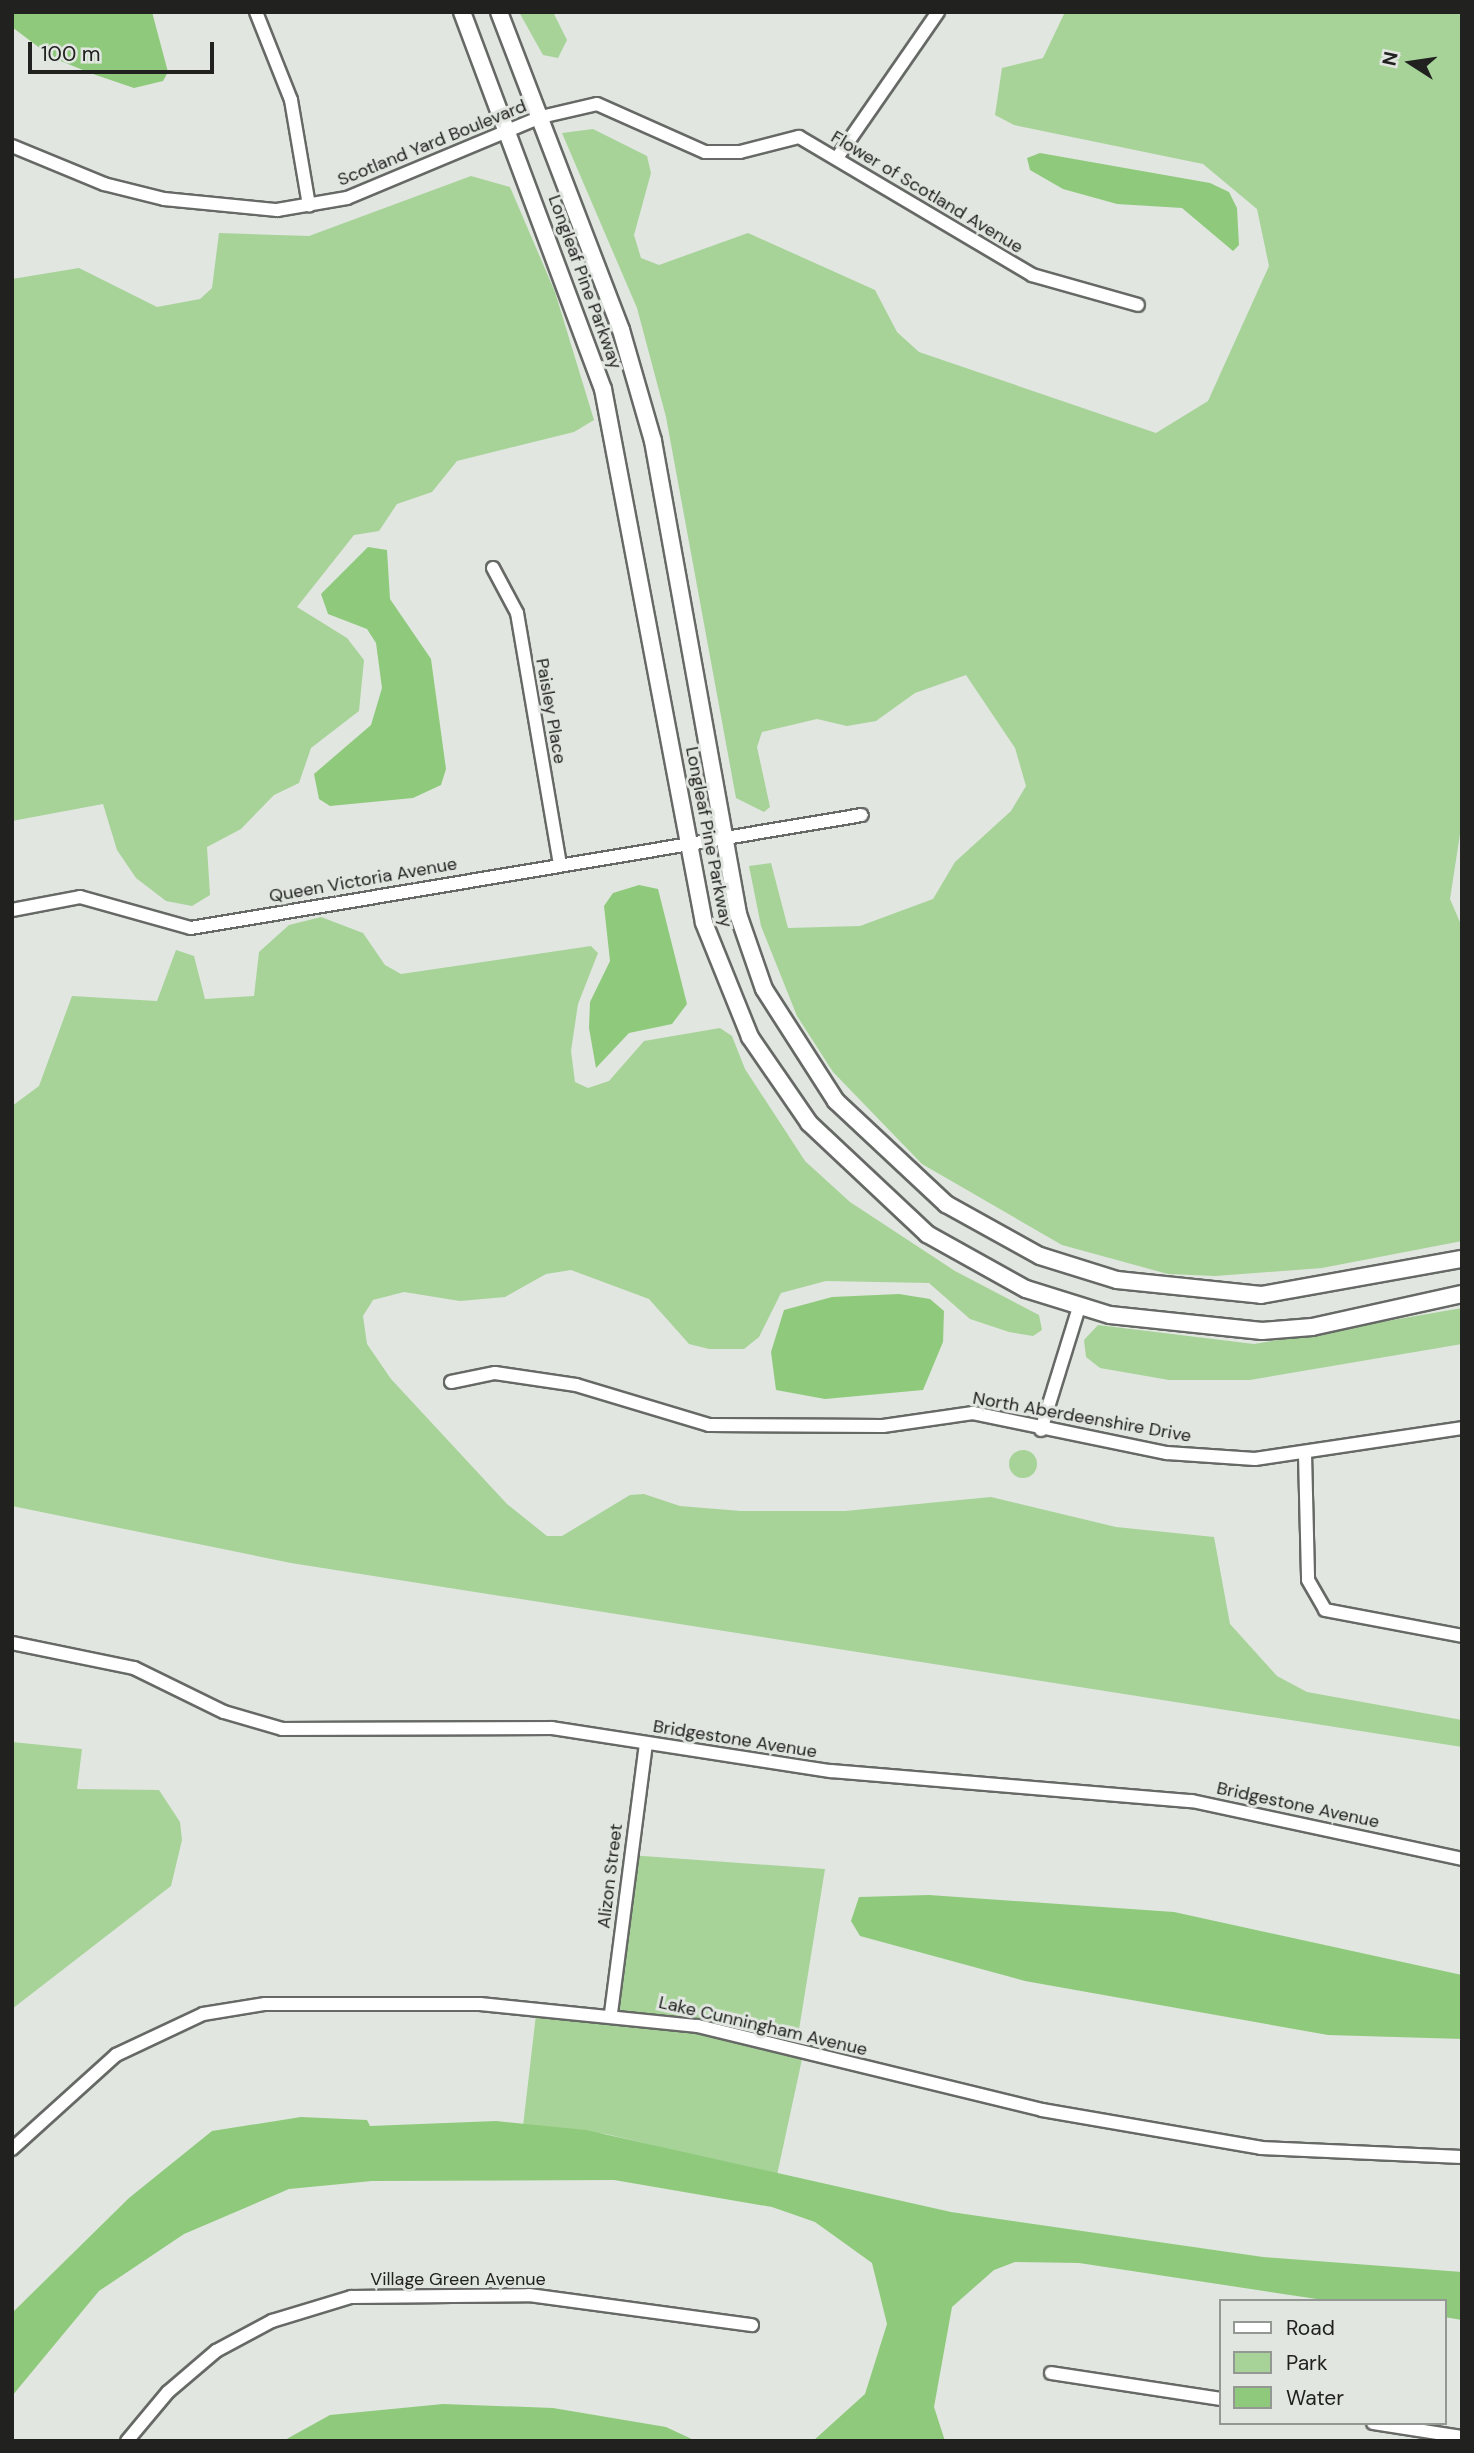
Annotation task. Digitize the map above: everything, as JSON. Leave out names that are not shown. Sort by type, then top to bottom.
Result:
[{"type":"main road","name":"Longleaf Pine Parkway","points":[[462,12],[588,342],[619,449],[704,923],[730,995],[770,1071],[809,1123],[927,1234],[1026,1289],[1079,1307],[1168,1326],[1262,1331],[1312,1327],[1462,1294]]},
{"type":"main road","name":"Longleaf Pine Parkway","points":[[499,12],[621,330],[653,441],[723,841],[753,957],[800,1051],[868,1136],[913,1179],[988,1229],[1089,1273],[1224,1295],[1307,1292],[1462,1259]]},
{"type":"street","points":[[256,12],[290,100],[309,205]]},
{"type":"street","points":[[839,155],[938,12]]},
{"type":"street","name":"Flower of Scotland Avenue","points":[[541,117],[597,104],[661,138],[705,152],[740,152],[799,137],[839,155],[1032,275],[1138,304]]},
{"type":"street","name":"Scotland Yard Boulevard","points":[[12,146],[104,184],[163,199],[230,209],[309,205],[347,198],[510,133],[541,117]]},
{"type":"street","name":"Paisley Place","points":[[494,568],[517,613],[560,864]]},
{"type":"street","name":"Queen Victoria Avenue","points":[[12,910],[80,897],[191,928],[560,864],[723,841],[862,815]]},
{"type":"street","points":[[1041,1430],[1079,1307]]},
{"type":"street","name":"North Aberdeenshire Drive","points":[[451,1382],[495,1373],[576,1385],[709,1425],[883,1426],[973,1413],[1041,1430],[1167,1453],[1255,1459],[1305,1454],[1462,1428]]},
{"type":"street","points":[[1305,1454],[1308,1580],[1325,1610],[1462,1636]]},
{"type":"street","name":"Bridgestone Avenue","points":[[12,1643],[125,1665],[223,1712],[282,1729],[343,1733],[501,1725],[893,1778],[1192,1801],[1462,1858]]},
{"type":"street","name":"Alizon Street","points":[[611,2013],[646,1743]]},
{"type":"street","name":"Lake Cunningham Avenue","points":[[12,2149],[116,2055],[203,2014],[264,2004],[522,2005],[611,2013],[766,2040],[1137,2128],[1274,2149],[1462,2157]]},
{"type":"street","name":"Village Green Avenue","points":[[127,2441],[168,2392],[216,2351],[272,2321],[351,2297],[529,2295],[752,2325]]},
{"type":"street","points":[[1051,2373],[1218,2399]]},
{"type":"street","points":[[1386,2425],[1462,2437]]},
{"type":"green space","points":[[519,12],[553,12],[567,40],[558,58],[543,55]]},
{"type":"green space","points":[[1065,12],[1462,12],[1462,821],[1450,899],[1462,927],[1462,1241],[1322,1268],[1215,1276],[1168,1274],[1062,1245],[922,1164],[833,1072],[797,1016],[761,926],[749,866],[771,863],[788,928],[860,926],[933,899],[955,862],[1011,811],[1026,786],[1015,748],[966,675],[915,693],[876,721],[847,726],[817,719],[762,732],[757,747],[770,807],[764,812],[736,798],[666,417],[637,308],[562,133],[593,129],[647,156],[651,173],[634,235],[641,258],[659,265],[748,233],[875,290],[897,332],[919,352],[1156,433],[1208,401],[1269,266],[1257,209],[1203,164],[1014,125],[995,115],[1002,68],[1043,58]]},
{"type":"green space","points":[[471,176],[510,187],[555,292],[594,420],[574,432],[457,461],[432,492],[397,504],[379,531],[354,535],[297,607],[347,638],[364,660],[359,711],[311,748],[299,783],[274,795],[241,829],[207,847],[210,895],[192,906],[166,901],[136,878],[117,850],[103,804],[12,821],[12,279],[79,268],[157,307],[200,299],[212,288],[219,233],[309,236]]},
{"type":"green space","points":[[321,917],[363,933],[385,965],[401,974],[591,946],[598,953],[578,1004],[571,1051],[575,1082],[588,1088],[609,1081],[644,1041],[720,1028],[732,1036],[745,1069],[805,1161],[850,1202],[955,1271],[1039,1315],[1042,1330],[1033,1336],[1009,1332],[970,1319],[929,1283],[826,1281],[781,1293],[759,1337],[744,1349],[709,1349],[689,1344],[649,1299],[571,1270],[546,1274],[505,1297],[460,1301],[404,1292],[373,1300],[363,1316],[367,1344],[391,1379],[507,1504],[547,1536],[562,1536],[630,1495],[644,1494],[680,1506],[741,1511],[845,1511],[991,1497],[1116,1527],[1214,1537],[1230,1624],[1277,1676],[1307,1692],[1462,1720],[1462,1747],[291,1563],[12,1506],[12,1106],[39,1086],[72,996],[157,1001],[176,950],[194,956],[205,999],[254,996],[259,952],[289,925]]},
{"type":"green space","points":[[1462,1308],[1462,1344],[1250,1380],[1169,1380],[1100,1368],[1086,1357],[1084,1340],[1098,1325],[1254,1344]]},
{"type":"green space","points":[[1023,1450],[1033,1454],[1037,1464],[1033,1474],[1023,1478],[1013,1474],[1009,1464],[1013,1454]]},
{"type":"green space","points":[[12,1742],[82,1749],[77,1789],[159,1790],[180,1822],[182,1840],[171,1886],[12,2009]]},
{"type":"green space","points":[[629,1855],[825,1869],[796,2048],[804,2050],[777,2175],[606,2134],[523,2126],[537,2006],[611,2013]]},
{"type":"water","points":[[12,12],[152,12],[168,72],[163,81],[134,88],[93,74],[53,58],[12,27]]},
{"type":"water","points":[[1040,153],[1210,183],[1229,192],[1237,208],[1239,245],[1233,251],[1182,208],[1117,204],[1063,189],[1030,170],[1027,158]]},
{"type":"water","points":[[368,547],[387,550],[390,599],[431,659],[446,769],[441,785],[413,798],[330,806],[319,799],[314,774],[371,725],[382,688],[376,643],[367,629],[328,614],[321,594]]},
{"type":"water","points":[[639,885],[658,889],[687,1004],[672,1024],[629,1033],[596,1068],[589,1028],[590,1002],[610,961],[604,906],[613,893]]},
{"type":"water","points":[[899,1294],[930,1299],[944,1311],[943,1342],[923,1390],[825,1399],[776,1390],[771,1352],[784,1310],[832,1297]]},
{"type":"water","points":[[929,1895],[1174,1912],[1462,1975],[1462,2039],[1328,2035],[1025,1981],[860,1936],[851,1921],[859,1897]]},
{"type":"water","points":[[301,2117],[367,2120],[370,2126],[496,2121],[586,2130],[951,2212],[1263,2257],[1462,2272],[1462,2320],[1446,2317],[1446,2299],[1317,2299],[1079,2263],[1015,2262],[994,2270],[952,2307],[934,2407],[945,2441],[813,2441],[865,2394],[887,2324],[872,2263],[815,2222],[772,2207],[614,2180],[372,2181],[289,2189],[184,2234],[99,2291],[12,2396],[12,2313],[129,2198],[212,2131]]},
{"type":"water","points":[[443,2404],[553,2408],[666,2427],[696,2441],[283,2441],[330,2415]]}]
